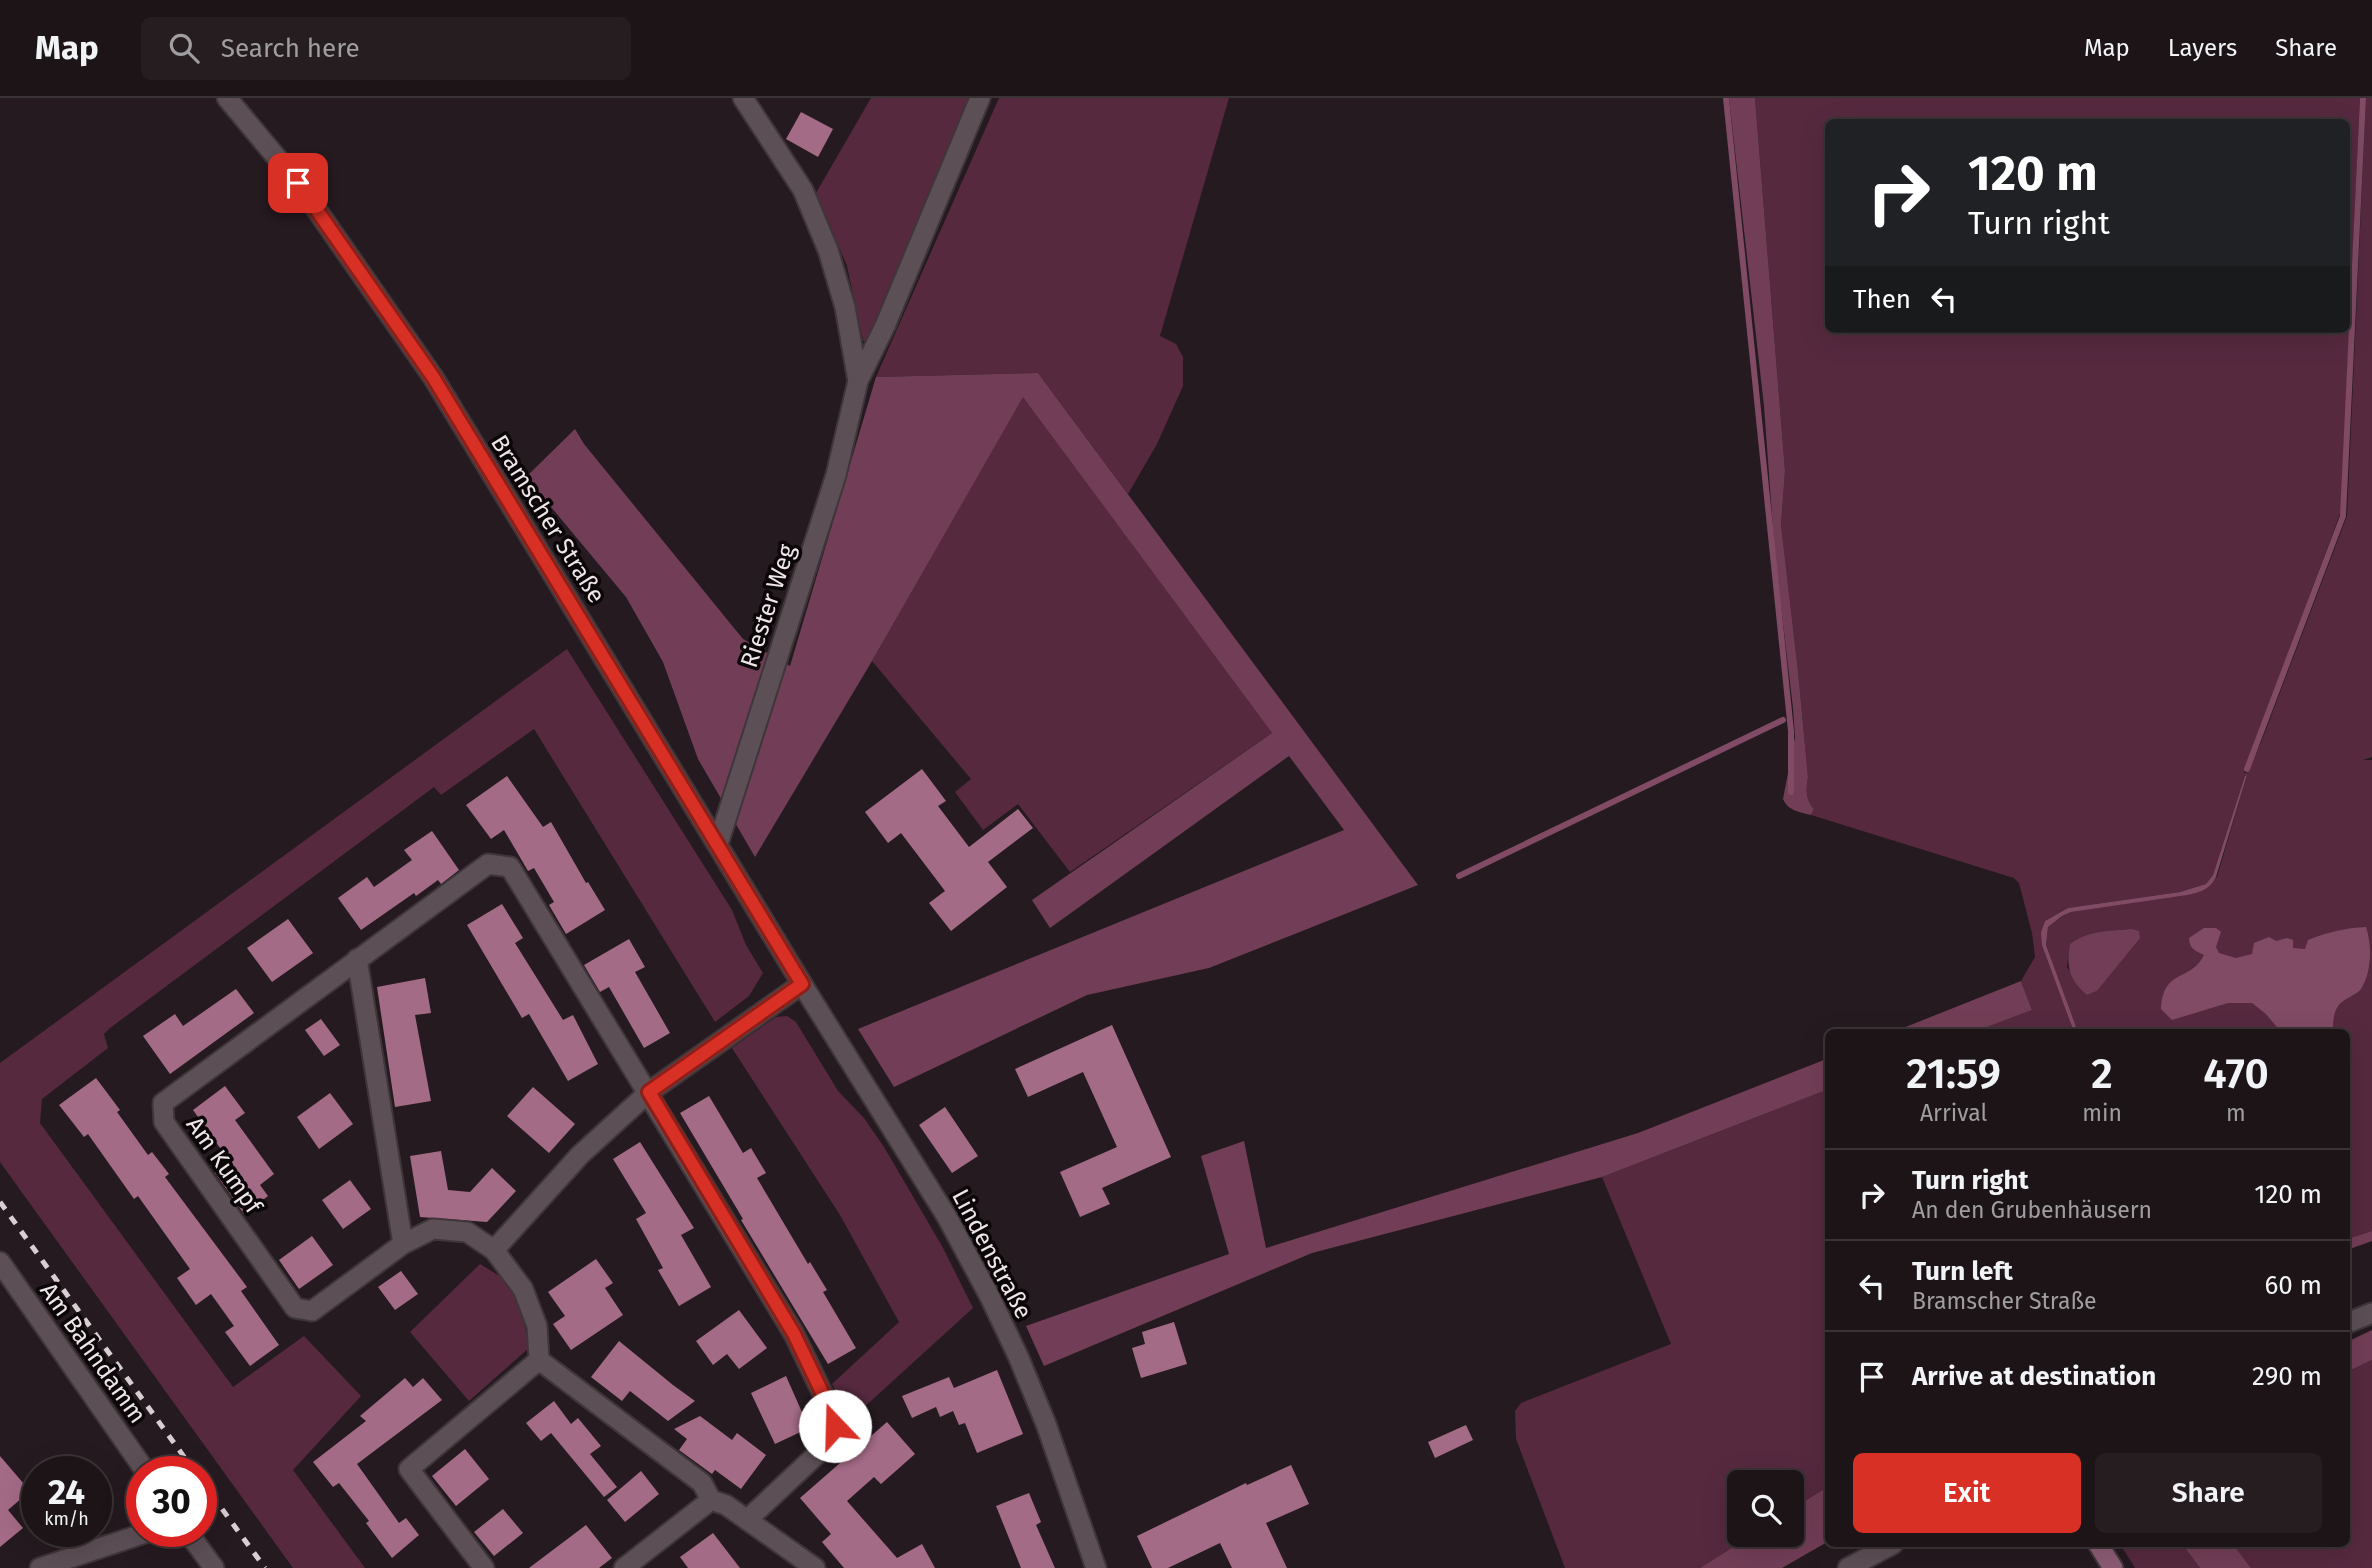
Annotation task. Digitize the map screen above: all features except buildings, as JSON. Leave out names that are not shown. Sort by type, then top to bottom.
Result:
[{"type":"main road","points":[[2100,1547],[2113,1568]]},
{"type":"street","name":"Bramscher Straße","points":[[227,98],[298,183],[433,377],[802,984]]},
{"type":"street","name":"Riester Weg","points":[[743,98],[803,190],[828,250],[845,307],[858,381]]},
{"type":"street","name":"Riester Weg","points":[[718,844],[836,475],[858,381],[885,326],[980,98]]},
{"type":"street","name":"Am Kumpf","points":[[494,1250],[467,1232],[433,1230],[403,1244],[312,1311],[295,1308],[164,1122],[163,1102],[356,958],[488,864],[510,867],[649,1092]]},
{"type":"street","points":[[356,958],[403,1244]]},
{"type":"street","points":[[802,984],[649,1092],[580,1155],[494,1250],[523,1289],[537,1326],[539,1360],[702,1483],[711,1500],[726,1505],[815,1568]]},
{"type":"street","name":"Lindenstraße","points":[[802,984],[922,1174],[990,1297],[1046,1424],[1096,1568]]},
{"type":"street","points":[[649,1092],[794,1334],[831,1411],[835,1426],[830,1443],[747,1520]]},
{"type":"street","name":"Am Bahndamm","points":[[0,1262],[135,1456]]},
{"type":"street","points":[[2350,1322],[2372,1313]]},
{"type":"street","points":[[484,1568],[409,1469],[539,1360]]},
{"type":"street","points":[[624,1568],[711,1500]]},
{"type":"street","points":[[40,1568],[126,1539]]},
{"type":"street","points":[[199,1547],[214,1568]]},
{"type":"street","points":[[1848,1568],[1887,1547]]},
{"type":"shaded area","points":[[871,98],[971,98],[869,341],[863,341],[847,266],[816,193]]},
{"type":"shaded area","points":[[999,98],[1229,98],[1160,336],[1176,344],[1183,357],[1183,386],[1157,444],[1128,494],[1038,373],[876,377]]},
{"type":"shaded area","points":[[1729,98],[1755,98],[1785,471],[1781,525],[1798,671],[1808,777],[1807,794],[1814,809],[1811,815],[1791,809],[1783,799],[1795,737],[1793,708],[1775,556],[1764,406]]},
{"type":"shaded area","points":[[1755,98],[2360,98],[2350,315],[2350,119],[1825,119],[1825,333],[2349,333],[2341,511],[2244,773],[2248,772],[2347,516],[2366,98],[2372,98],[2372,757],[2363,760],[2372,760],[2372,1231],[2350,1238],[2350,1029],[2077,1029],[2046,945],[2048,927],[2071,912],[2202,891],[2217,877],[2247,775],[2213,875],[2206,884],[2180,892],[2068,908],[2045,921],[2041,932],[2073,1029],[1982,1029],[2032,1010],[2021,981],[2035,957],[2032,933],[2019,883],[2014,878],[1811,815],[1814,809],[1807,794],[1808,777],[1798,671],[1781,526],[1785,471]],"holes":[[[2131,929],[2139,938],[2097,991],[2087,995],[2067,967],[2070,944],[2077,939],[2107,931]]]},
{"type":"shaded area","points":[[1038,373],[1418,885],[1209,968],[1087,995],[894,1087],[858,1029],[1344,830],[1289,756],[1050,928],[1032,900],[1272,733],[1023,397],[872,661],[755,857],[698,759],[663,662],[626,597],[526,477],[575,429],[584,444],[743,639],[790,666],[876,377]]},
{"type":"shaded area","points":[[1023,396],[1272,733],[1070,872],[1018,804],[983,830],[955,792],[971,779],[872,661]]},
{"type":"shaded area","points":[[567,649],[732,910],[746,945],[763,973],[749,996],[715,1022],[534,729],[441,795],[434,787],[110,1028],[104,1034],[108,1048],[42,1099],[40,1123],[233,1387],[304,1336],[361,1396],[293,1470],[365,1568],[293,1568],[217,1463],[217,1456],[212,1456],[0,1162],[0,1063]]},
{"type":"shaded area","points":[[2247,775],[2216,877],[2207,888],[2187,895],[2071,912],[2048,927],[2046,945],[2077,1029],[2073,1029],[2042,945],[2041,932],[2045,921],[2068,908],[2180,892],[2206,884],[2213,875]]},
{"type":"shaded area","points":[[2366,927],[2370,950],[2369,967],[2361,989],[2338,1006],[2333,1029],[2278,1029],[2252,1003],[2228,1003],[2172,1020],[2161,1009],[2167,987],[2199,963],[2204,955],[2193,949],[2189,938],[2204,928],[2216,928],[2221,932],[2216,947],[2219,953],[2236,958],[2252,954],[2254,943],[2269,937],[2276,941],[2287,938],[2293,940],[2293,948],[2305,949],[2308,940],[2351,928]]},
{"type":"shaded area","points":[[2131,929],[2139,931],[2140,938],[2097,991],[2087,995],[2076,984],[2070,972],[2070,944],[2091,934]]},
{"type":"shaded area","points":[[2021,981],[2032,1010],[1982,1029],[1901,1029]]},
{"type":"shaded area","points":[[787,1016],[796,1022],[838,1091],[864,1118],[884,1147],[942,1246],[973,1308],[850,1420],[832,1384],[899,1322],[840,1215],[732,1048],[776,1017]]},
{"type":"shaded area","points":[[1825,1060],[1825,1091],[1602,1177],[1312,1253],[1044,1366],[1026,1326],[1229,1254],[1201,1156],[1244,1141],[1266,1248],[1638,1133]]},
{"type":"shaded area","points":[[1825,1091],[1825,1488],[1804,1502],[1804,1470],[1727,1470],[1727,1547],[1733,1547],[1700,1568],[1565,1568],[1516,1439],[1515,1411],[1521,1403],[1671,1344],[1602,1177]]},
{"type":"shaded area","points":[[2372,1231],[2372,1241],[2350,1249],[2350,1238]]},
{"type":"shaded area","points":[[480,1264],[506,1280],[519,1304],[530,1347],[469,1401],[410,1332]]},
{"type":"shaded area","points":[[2372,1330],[2372,1360],[2350,1371],[2350,1341]]},
{"type":"shaded area","points":[[2372,1360],[2372,1568],[2251,1568],[2235,1547],[2350,1547],[2350,1371]]},
{"type":"shaded area","points":[[1825,1488],[1825,1543],[1782,1568],[1700,1568],[1733,1547],[1804,1547],[1804,1502]]},
{"type":"shaded area","points":[[2122,1547],[2184,1547],[2200,1568],[2135,1568]]},
{"type":"shaded area","points":[[2184,1547],[2235,1547],[2251,1568],[2200,1568]]},
{"type":"waterway","points":[[1726,98],[1791,731],[1791,792]]},
{"type":"waterway","points":[[2247,769],[2343,516],[2363,98]]},
{"type":"waterway","points":[[1459,876],[1783,720]]},
{"type":"railway","points":[[0,1202],[183,1456]]},
{"type":"railway","points":[[217,1502],[265,1568]]},
{"type":"route","points":[[298,183],[433,377],[802,984],[649,1092],[794,1334],[831,1411],[835,1426]]}]
